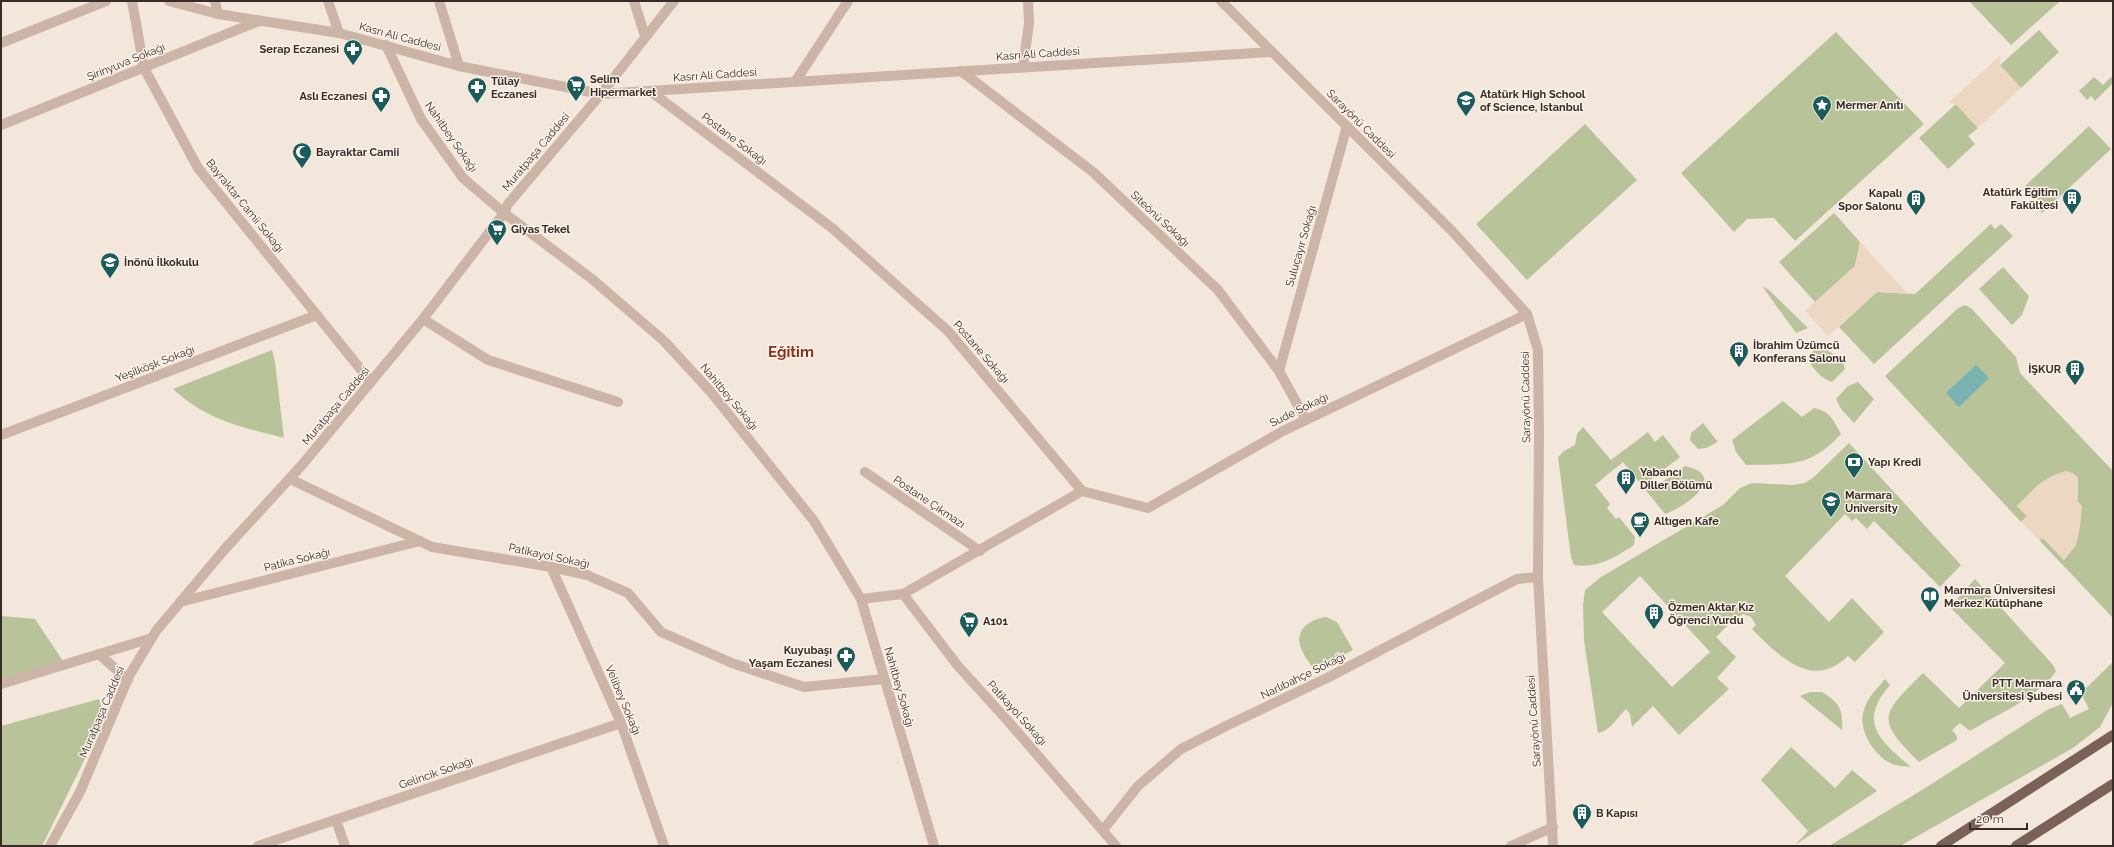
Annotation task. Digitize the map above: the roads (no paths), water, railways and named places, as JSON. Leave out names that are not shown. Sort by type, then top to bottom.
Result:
[{"type":"main road","points":[[1941,846],[2113,735]]},
{"type":"main road","points":[[2016,846],[2113,784]]},
{"type":"street","points":[[1,43],[106,1]]},
{"type":"street","name":"Bayraktar Camii Sokağı","points":[[132,1],[144,68],[198,168],[371,382]]},
{"type":"street","name":"Kasrı Ali Caddesi","points":[[169,1],[218,14],[339,33],[459,66],[601,94],[1271,52]]},
{"type":"street","points":[[215,1],[218,14]]},
{"type":"street","points":[[328,1],[339,33]]},
{"type":"street","points":[[439,1],[459,66]]},
{"type":"street","points":[[634,1],[645,36]]},
{"type":"street","name":"Muratpaşa Caddesi","points":[[50,846],[80,792],[128,680],[152,638],[224,550],[290,479],[423,319],[504,213],[508,204],[601,94],[645,36],[674,1]]},
{"type":"street","points":[[795,82],[848,1]]},
{"type":"street","points":[[1023,67],[1029,23],[1028,1]]},
{"type":"street","name":"Sarayönü Caddesi","points":[[1221,1],[1453,232],[1527,314],[1538,350],[1538,577],[1553,846]]},
{"type":"street","name":"Şirinyuva Sokağı","points":[[1,125],[260,21]]},
{"type":"street","name":"Nahitbey Sokağı","points":[[386,45],[421,119],[463,178],[504,213],[592,279],[664,341],[710,391],[814,522],[861,599],[934,846]]},
{"type":"street","name":"Siteönü Sokağı","points":[[961,71],[1093,172],[1213,284],[1279,371],[1306,420]]},
{"type":"street","name":"Postane Sokağı","points":[[650,91],[832,228],[948,331],[1082,491]]},
{"type":"street","name":"Suluçayır Sokağı","points":[[1279,371],[1347,126]]},
{"type":"street","name":"Sude Sokağı","points":[[1082,491],[1148,508],[1283,431],[1527,314]]},
{"type":"street","name":"Yeşilköşk Sokağı","points":[[1,435],[317,315]]},
{"type":"street","points":[[423,319],[488,360],[618,402]]},
{"type":"street","name":"Postane Çıkmazı","points":[[865,472],[980,551]]},
{"type":"street","name":"Patikayol Sokağı","points":[[290,479],[432,547],[551,567],[587,575],[628,593],[661,632],[732,663],[804,687],[884,679]]},
{"type":"street","points":[[861,599],[903,594],[1082,491]]},
{"type":"street","name":"Patika Sokağı","points":[[180,602],[420,541]]},
{"type":"street","name":"Velibey Sokağı","points":[[551,567],[621,723],[664,846]]},
{"type":"street","name":"Narlıbahçe Sokağı","points":[[1103,830],[1138,786],[1181,749],[1327,678],[1517,579],[1538,577]]},
{"type":"street","name":"Patikayol Sokağı","points":[[903,594],[958,666],[1007,720],[1116,846]]},
{"type":"street","points":[[1,684],[152,638]]},
{"type":"street","points":[[99,654],[128,680]]},
{"type":"street","name":"Gelincik Sokağı","points":[[258,846],[621,723]]},
{"type":"street","points":[[336,820],[345,846]]},
{"type":"street","points":[[1511,846],[1553,827]]},
{"type":"water","points":[[1976,365],[1989,378],[1959,407],[1946,393]]},
{"type":"place","name":"Serap Eczanesi","points":[[353,66]]},
{"type":"place","name":"Selim Hipermarket","points":[[576,102]]},
{"type":"place","name":"Tülay Eczanesi","points":[[477,104]]},
{"type":"place","name":"Aslı Eczanesi","points":[[381,113]]},
{"type":"place","name":"Atatürk High School of Science, Istanbul","points":[[1466,117]]},
{"type":"place","name":"Mermer Anıtı","points":[[1822,122]]},
{"type":"place","name":"Bayraktar Camii","points":[[302,169]]},
{"type":"place","name":"Atatürk Eğitim Fakültesi","points":[[2072,215]]},
{"type":"place","name":"Kapalı Spor Salonu","points":[[1916,216]]},
{"type":"place","name":"Giyas Tekel","points":[[497,246]]},
{"type":"place","name":"İnönü İlkokulu","points":[[110,279]]},
{"type":"place","name":"İbrahim Üzümcü Konferans Salonu","points":[[1739,368]]},
{"type":"place","name":"İŞKUR","points":[[2075,386]]},
{"type":"place","name":"Yapı Kredi","points":[[1854,479]]},
{"type":"place","name":"Yabancı Diller Bölümü","points":[[1626,495]]},
{"type":"place","name":"Marmara University","points":[[1831,518]]},
{"type":"place","name":"Altıgen Kafe","points":[[1640,538]]},
{"type":"place","name":"Marmara Üniversitesi Merkez Kütüphane","points":[[1930,613]]},
{"type":"place","name":"Özmen Aktar Kız Öğrenci Yurdu","points":[[1654,630]]},
{"type":"place","name":"A101","points":[[969,638]]},
{"type":"place","name":"Kuyubaşı Yaşam Eczanesi","points":[[846,673]]},
{"type":"place","name":"PTT Marmara Üniversitesi Şubesi","points":[[2076,706]]},
{"type":"place","name":"B Kapısı","points":[[1582,830]]},
{"type":"district","name":"Eğitim","points":[[791,352]]}]
